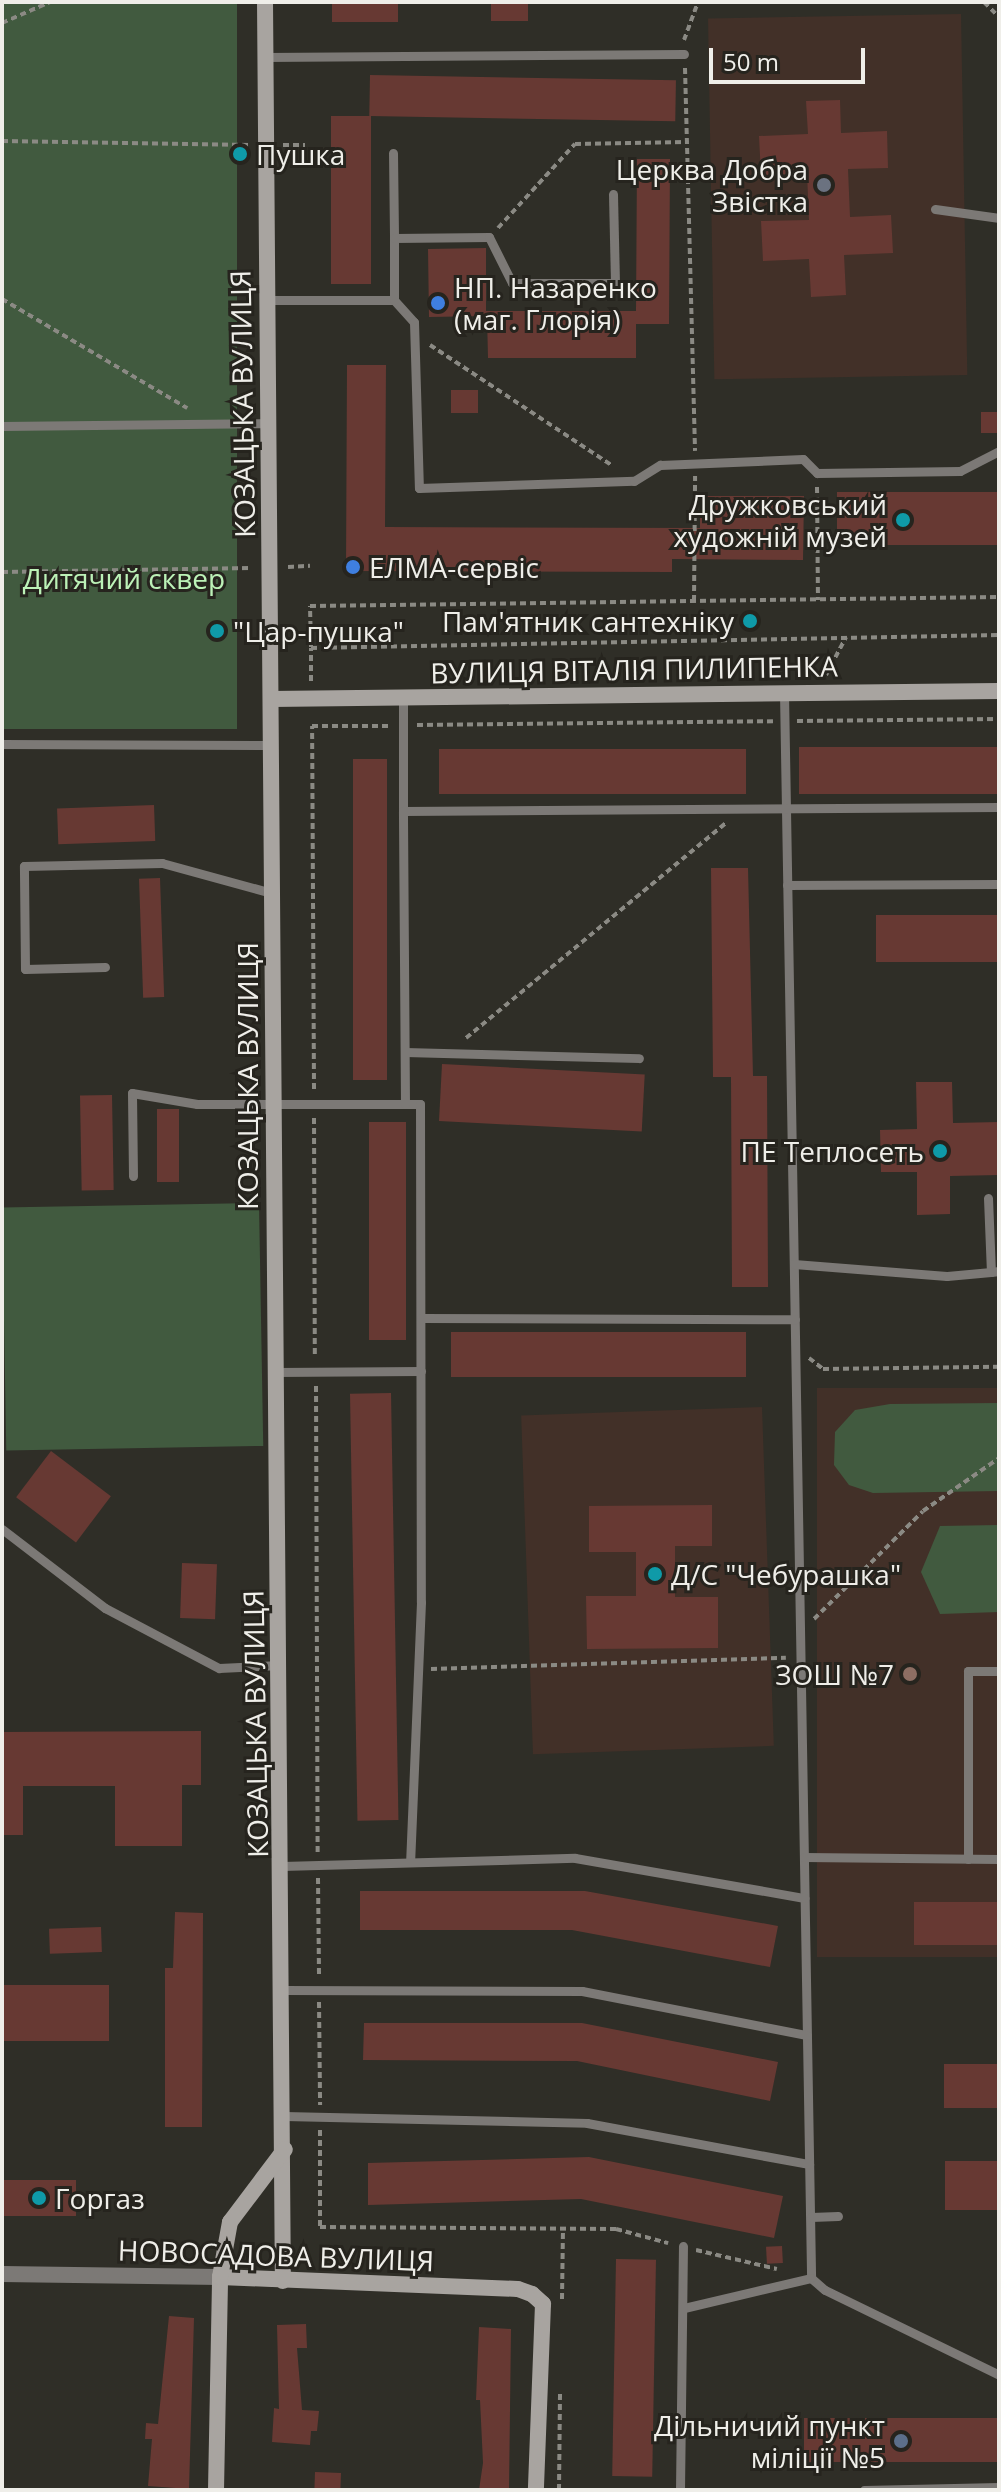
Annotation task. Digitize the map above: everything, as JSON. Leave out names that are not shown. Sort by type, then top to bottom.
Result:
[{"type":"street","name":"КОЗАЦЬКА ВУЛИЦЯ","points":[[265,2],[285,2149],[283,2281]]},
{"type":"street","name":"ВУЛИЦЯ ВІТАЛІЯ ПИЛИПЕНКА","points":[[271,699],[999,691]]},
{"type":"street","points":[[216,2490],[220,2277],[230,2222],[285,2149]]},
{"type":"street","name":"НОВОСАДОВА ВУЛИЦЯ","points":[[2,2274],[220,2277],[518,2289],[543,2304],[536,2490]]},
{"type":"lane","points":[[265,57],[684,54]]},
{"type":"lane","points":[[393,153],[394,300],[414,322],[419,488],[634,481],[660,465],[803,459],[817,473],[960,471],[999,451]]},
{"type":"lane","points":[[394,238],[489,237],[512,283],[615,283],[613,194]]},
{"type":"lane","points":[[935,209],[999,218]]},
{"type":"lane","points":[[267,300],[394,300]]},
{"type":"lane","points":[[2,426],[268,423]]},
{"type":"lane","points":[[784,693],[811,2278],[825,2290],[999,2375]]},
{"type":"lane","points":[[403,697],[405,1104]]},
{"type":"lane","points":[[2,744],[271,745]]},
{"type":"lane","points":[[403,811],[999,807]]},
{"type":"lane","points":[[105,967],[25,969],[24,866],[162,863],[272,893]]},
{"type":"lane","points":[[787,885],[999,884]]},
{"type":"lane","points":[[405,1052],[639,1058]]},
{"type":"lane","points":[[133,1176],[132,1093],[197,1104],[420,1104],[418,1670],[410,1862]]},
{"type":"lane","points":[[794,1264],[931,1275],[995,1272],[988,1198]]},
{"type":"lane","points":[[421,1318],[795,1319]]},
{"type":"lane","points":[[276,1372],[421,1371]]},
{"type":"lane","points":[[2,1529],[105,1608],[219,1668],[280,1665]]},
{"type":"lane","points":[[968,1859],[968,1671],[999,1671]]},
{"type":"lane","points":[[804,1857],[999,1859]]},
{"type":"lane","points":[[282,1866],[575,1858],[805,1898]]},
{"type":"lane","points":[[283,1990],[582,1991],[807,2035]]},
{"type":"lane","points":[[284,2116],[587,2123],[809,2164]]},
{"type":"lane","points":[[811,2217],[838,2216]]},
{"type":"lane","points":[[680,2490],[683,2246]]},
{"type":"lane","points":[[684,2308],[811,2278]]},
{"type":"lane","points":[[864,2490],[999,2487]]},
{"type":"path","points":[[2,23],[50,2]]},
{"type":"path","points":[[694,601],[695,463],[683,31],[698,2]]},
{"type":"path","points":[[984,2],[999,17]]},
{"type":"path","points":[[2,141],[305,145]]},
{"type":"path","points":[[489,237],[575,144],[686,142]]},
{"type":"path","points":[[2,299],[213,424]]},
{"type":"path","points":[[415,334],[634,481]]},
{"type":"path","points":[[817,473],[818,600]]},
{"type":"path","points":[[2,572],[310,566]]},
{"type":"path","points":[[312,726],[310,606],[999,597]]},
{"type":"path","points":[[311,648],[999,635]]},
{"type":"path","points":[[785,756],[846,637]]},
{"type":"path","points":[[447,1053],[745,808]]},
{"type":"path","points":[[796,1347],[823,1369],[999,1367]]},
{"type":"path","points":[[800,1633],[923,1511],[999,1458]]},
{"type":"path","points":[[418,1670],[800,1657]]},
{"type":"path","points":[[320,2227],[616,2229],[811,2278]]},
{"type":"shaded area","points":[[961,14],[967,375],[714,379],[708,18]]},
{"type":"shaded area","name":"ЗОШ №7","points":[[817,1388],[999,1388],[999,1957],[817,1957]]},
{"type":"shaded area","points":[[762,1407],[774,1746],[533,1754],[521,1415]]},
{"type":"green space","name":"Дитячий сквер","points":[[2,2],[237,2],[237,729],[2,729]]},
{"type":"green space","points":[[259,1203],[263,1446],[6,1450],[2,1207]]},
{"type":"green space","points":[[999,1403],[999,1491],[873,1493],[849,1485],[834,1465],[835,1432],[855,1410],[890,1404]]},
{"type":"green space","points":[[999,1525],[999,1612],[940,1614],[921,1572],[940,1526]]},
{"type":"building","points":[[332,2],[398,2],[398,22],[332,22]]},
{"type":"building","points":[[491,2],[528,2],[528,21],[491,21]]},
{"type":"building","points":[[370,75],[676,80],[675,121],[369,116]]},
{"type":"building","points":[[840,100],[841,133],[887,131],[888,168],[848,169],[850,217],[891,215],[893,253],[844,255],[846,295],[811,297],[809,259],[763,261],[761,221],[809,220],[807,173],[761,175],[759,136],[808,134],[806,101]]},
{"type":"building","points":[[331,116],[371,116],[371,284],[331,284]]},
{"type":"building","points":[[637,159],[670,159],[669,324],[636,324],[636,358],[488,358],[487,316],[429,317],[428,249],[486,248],[486,311],[636,311]]},
{"type":"building","points":[[347,365],[386,365],[385,527],[700,528],[700,496],[804,496],[803,560],[672,559],[672,572],[346,571]]},
{"type":"building","points":[[451,390],[478,390],[478,413],[451,413]]},
{"type":"building","points":[[981,412],[999,412],[999,433],[981,433]]},
{"type":"building","name":"Дружковський художній музей","points":[[837,492],[999,492],[999,545],[837,545]]},
{"type":"building","points":[[799,747],[999,747],[999,794],[799,794]]},
{"type":"building","points":[[439,749],[746,749],[746,794],[439,794]]},
{"type":"building","points":[[353,759],[387,759],[387,1080],[353,1080]]},
{"type":"building","points":[[154,805],[155,841],[58,844],[57,808]]},
{"type":"building","points":[[711,868],[748,868],[753,1076],[767,1076],[768,1287],[732,1287],[731,1077],[713,1077]]},
{"type":"building","points":[[160,878],[164,997],[143,998],[139,879]]},
{"type":"building","points":[[876,915],[999,915],[999,962],[876,962]]},
{"type":"building","points":[[442,1064],[645,1075],[642,1132],[439,1121]]},
{"type":"building","name":"ПЕ Теплосеть","points":[[916,1082],[952,1082],[953,1123],[999,1122],[999,1175],[950,1176],[950,1214],[917,1215],[917,1172],[881,1172],[880,1130],[917,1129]]},
{"type":"building","points":[[112,1095],[114,1190],[82,1191],[80,1096]]},
{"type":"building","points":[[157,1109],[179,1109],[179,1182],[157,1182]]},
{"type":"building","points":[[369,1122],[406,1122],[406,1340],[369,1340]]},
{"type":"building","points":[[451,1332],[746,1332],[746,1377],[451,1377]]},
{"type":"building","points":[[391,1393],[398,1820],[357,1821],[350,1394]]},
{"type":"building","points":[[51,1451],[111,1496],[76,1542],[16,1497]]},
{"type":"building","name":"Д/С \"Чебурашка\"","points":[[712,1505],[712,1546],[675,1546],[675,1597],[718,1597],[718,1648],[587,1649],[586,1596],[636,1596],[636,1552],[589,1552],[589,1506]]},
{"type":"building","points":[[182,1563],[217,1564],[215,1619],[180,1618]]},
{"type":"building","points":[[201,1731],[201,1785],[182,1785],[182,1846],[115,1846],[115,1786],[23,1786],[23,1835],[2,1835],[2,1732]]},
{"type":"building","points":[[360,1891],[585,1891],[778,1926],[770,1967],[572,1930],[360,1930]]},
{"type":"building","points":[[914,1902],[999,1902],[999,1945],[914,1945]]},
{"type":"building","points":[[175,1912],[203,1913],[202,2127],[165,2127],[165,1968],[173,1968]]},
{"type":"building","points":[[101,1927],[102,1952],[50,1954],[49,1929]]},
{"type":"building","points":[[2,1985],[109,1985],[109,2041],[2,2041]]},
{"type":"building","points":[[364,2023],[582,2023],[778,2062],[770,2101],[577,2061],[363,2060]]},
{"type":"building","points":[[944,2064],[999,2064],[999,2108],[944,2108]]},
{"type":"building","points":[[589,2157],[783,2196],[774,2238],[581,2199],[368,2205],[368,2163]]},
{"type":"building","points":[[945,2161],[999,2161],[999,2210],[945,2210]]},
{"type":"building","name":"Горгаз","points":[[2,2180],[76,2180],[76,2216],[2,2216]]},
{"type":"building","points":[[782,2246],[783,2263],[767,2264],[766,2247]]},
{"type":"building","points":[[616,2259],[656,2260],[652,2477],[612,2476]]},
{"type":"building","points":[[169,2316],[194,2318],[189,2489],[148,2486],[152,2439],[145,2439],[146,2423],[158,2424]]},
{"type":"building","points":[[306,2324],[307,2348],[297,2348],[302,2410],[319,2411],[317,2431],[311,2431],[310,2445],[272,2442],[274,2408],[279,2409],[277,2325]]},
{"type":"building","points":[[479,2327],[511,2329],[509,2490],[479,2490],[483,2463],[480,2400],[476,2400]]},
{"type":"building","name":"Дільничий пункт міліції №5","points":[[804,2418],[999,2418],[999,2462],[804,2462]]},
{"type":"building","points":[[315,2472],[341,2473],[340,2489],[314,2488]]},
{"type":"place","name":"Пушка","points":[[240,154]]},
{"type":"place","name":"Церква Добра Звістка","points":[[824,185]]},
{"type":"place","name":"НП. Назаренко (маг. Глорія)","points":[[438,303]]},
{"type":"place","name":"Дружковський художній музей","points":[[903,520]]},
{"type":"place","name":"ЕЛМА-сервіс","points":[[353,567]]},
{"type":"place","name":"Пам'ятник сантехніку","points":[[750,621]]},
{"type":"place","name":"\"Цар-пушка\"","points":[[217,631]]},
{"type":"place","name":"ПЕ Теплосеть","points":[[940,1151]]},
{"type":"place","name":"Д/С \"Чебурашка\"","points":[[655,1574]]},
{"type":"place","name":"ЗОШ №7","points":[[910,1674]]},
{"type":"place","name":"Горгаз","points":[[39,2198]]},
{"type":"place","name":"Дільничий пункт міліції №5","points":[[901,2441]]}]
